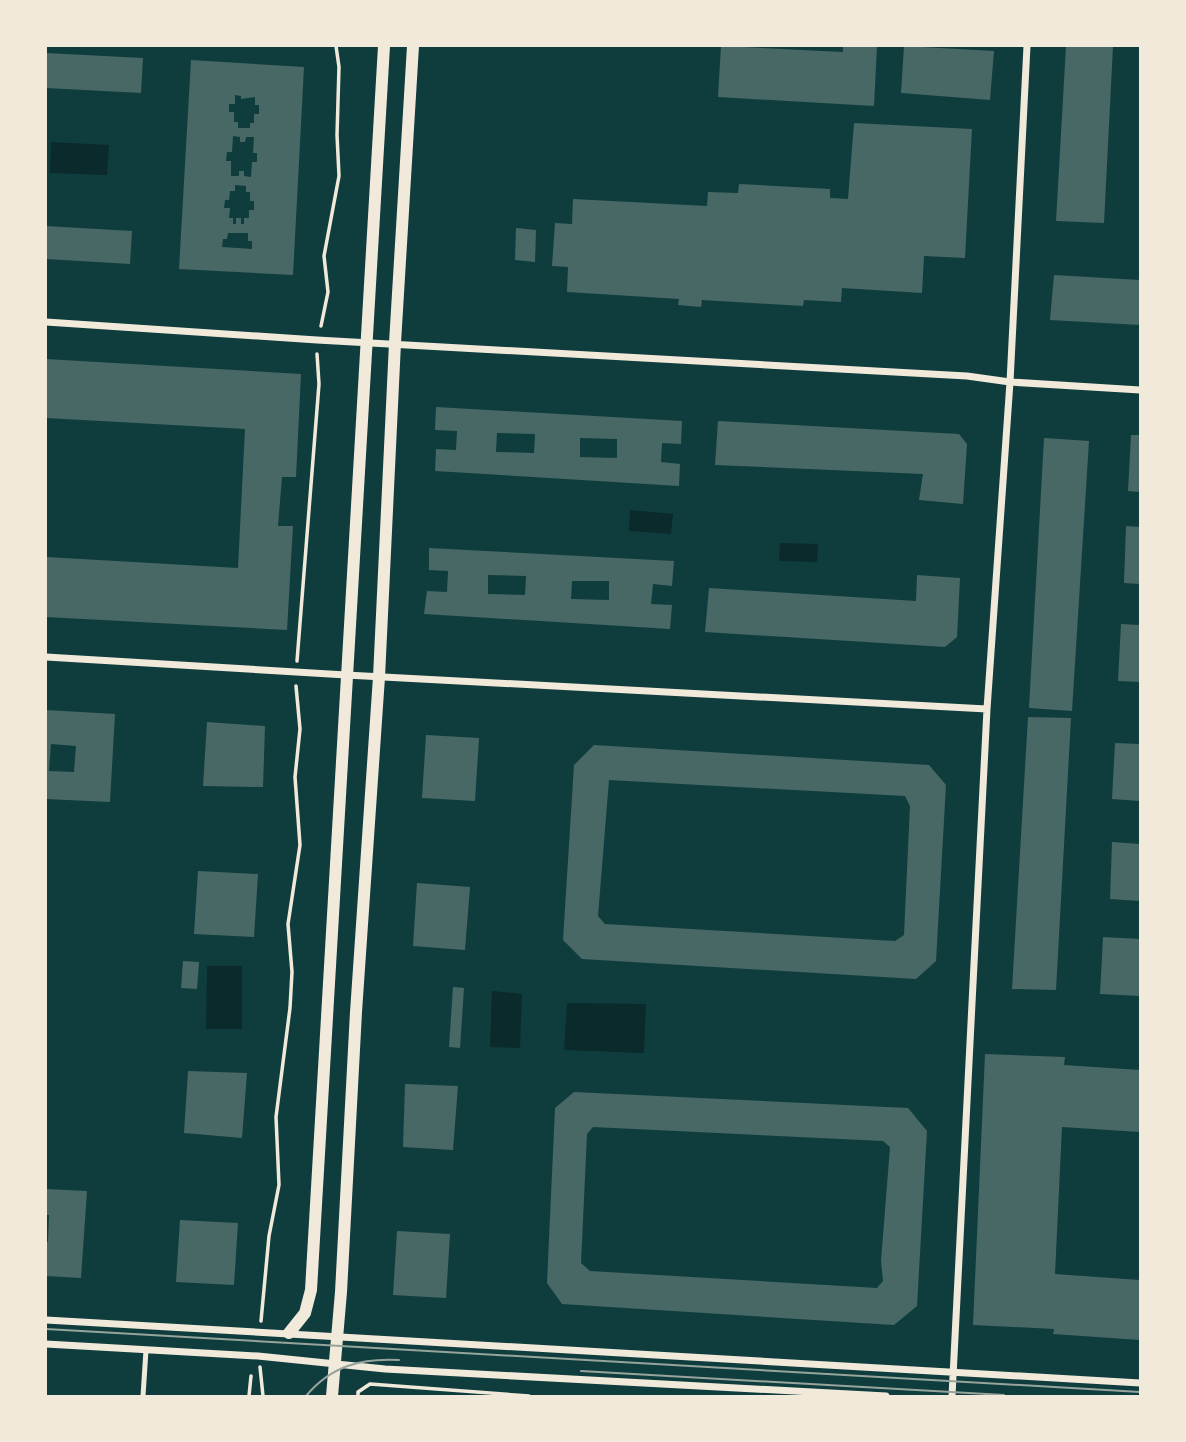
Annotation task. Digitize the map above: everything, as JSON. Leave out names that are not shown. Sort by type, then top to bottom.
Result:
[{"type":"street","points":[[289,1333],[305,1313],[311,1290],[384,46]]},
{"type":"street","points":[[332,1396],[379,677],[413,46]]},
{"type":"street","points":[[952,1396],[987,709],[1010,382],[1027,46]]},
{"type":"street","points":[[46,322],[317,340],[967,376],[1010,382],[1140,390]]},
{"type":"street","points":[[46,657],[346,676],[987,709]]},
{"type":"street","points":[[46,1320],[1140,1383]]},
{"type":"street","points":[[46,1344],[258,1356],[399,1370],[886,1396]]},
{"type":"lane","points":[[143,1396],[146,1350]]},
{"type":"path","points":[[259,1333],[265,1297],[269,1236],[279,1185],[276,1117],[290,1008],[292,972],[288,924],[300,845],[295,777],[300,729],[296,673],[319,384],[317,340],[328,292],[324,256],[339,176],[339,67],[336,46]]},
{"type":"path","points":[[258,1356],[263,1396]]},
{"type":"path","points":[[249,1396],[251,1376]]},
{"type":"path","points":[[358,1396],[358,1392],[370,1384],[530,1396]]},
{"type":"water","points":[[51,142],[109,145],[107,175],[50,173]]},
{"type":"water","points":[[630,510],[673,514],[671,534],[629,531]]},
{"type":"water","points":[[780,543],[818,544],[817,562],[779,561]]},
{"type":"water","points":[[207,966],[242,966],[242,1029],[206,1029]]},
{"type":"water","points":[[492,991],[522,994],[520,1048],[490,1047]]},
{"type":"water","points":[[567,1003],[646,1004],[644,1053],[564,1050]]},
{"type":"building","points":[[721,46],[843,52],[843,46],[877,46],[874,106],[718,97]]},
{"type":"building","points":[[904,46],[994,51],[990,100],[901,93]]},
{"type":"building","points":[[1066,46],[1113,46],[1104,223],[1056,221]]},
{"type":"building","points":[[46,53],[143,58],[141,93],[46,88]]},
{"type":"building","points":[[191,60],[304,67],[293,275],[179,269]],"holes":[[[235,95],[241,96],[241,99],[255,97],[259,114],[254,114],[254,123],[250,123],[250,128],[238,128],[238,122],[234,122],[234,112],[229,112],[229,104],[235,104]],[[233,136],[240,137],[240,142],[245,142],[246,137],[254,137],[253,153],[257,153],[257,162],[252,162],[251,177],[244,176],[244,171],[239,171],[239,176],[231,176],[231,161],[226,161],[227,152],[232,152]],[[235,185],[246,186],[246,192],[250,192],[250,201],[254,201],[254,210],[249,210],[249,218],[244,218],[244,224],[241,224],[241,218],[236,218],[236,224],[233,224],[233,218],[229,218],[230,208],[224,208],[230,191],[235,191]],[[228,233],[248,233],[252,249],[222,247],[223,239],[227,239]]]},
{"type":"building","points":[[854,123],[972,129],[965,258],[924,256],[922,293],[842,288],[841,302],[804,300],[803,306],[702,300],[701,307],[678,305],[679,299],[567,292],[568,267],[552,266],[555,223],[572,224],[573,199],[707,206],[708,192],[738,193],[739,184],[830,189],[830,198],[848,199]]},
{"type":"building","points":[[46,226],[132,231],[130,264],[46,259]]},
{"type":"building","points":[[516,228],[536,230],[535,262],[515,260]]},
{"type":"building","points":[[1054,275],[1140,280],[1140,325],[1050,320]]},
{"type":"building","points":[[46,359],[301,374],[296,477],[282,477],[278,526],[293,526],[287,630],[46,617],[46,557],[238,568],[245,429],[46,418]]},
{"type":"building","points":[[436,407],[682,421],[681,444],[662,443],[661,462],[680,464],[679,486],[435,471],[436,449],[456,450],[457,431],[435,430]],"holes":[[[497,433],[535,434],[534,453],[496,452]],[[580,438],[617,439],[617,458],[580,457]]]},
{"type":"building","points":[[718,421],[959,434],[967,444],[963,504],[919,500],[923,474],[715,465]]},
{"type":"building","points":[[1131,435],[1140,435],[1140,492],[1128,491]]},
{"type":"building","points":[[1044,438],[1089,441],[1072,711],[1029,708]]},
{"type":"building","points":[[1126,526],[1140,527],[1140,584],[1124,583]]},
{"type":"building","points":[[429,548],[674,561],[672,586],[653,584],[651,604],[672,605],[670,629],[424,614],[427,591],[447,592],[448,571],[429,570]],"holes":[[[488,575],[526,576],[525,595],[488,594]],[[572,581],[609,581],[609,600],[571,599]]]},
{"type":"building","points":[[917,575],[960,578],[957,637],[945,647],[705,632],[709,588],[916,601]]},
{"type":"building","points":[[1121,624],[1140,625],[1140,682],[1118,681]]},
{"type":"building","points":[[46,710],[115,714],[110,802],[46,799]],"holes":[[[51,744],[76,746],[74,772],[49,771]]]},
{"type":"building","points":[[1028,717],[1071,718],[1056,990],[1012,989]]},
{"type":"building","points":[[207,722],[265,726],[263,787],[203,786]]},
{"type":"building","points":[[426,735],[479,738],[475,801],[422,798]]},
{"type":"building","points":[[1115,743],[1140,744],[1140,801],[1112,799]]},
{"type":"building","points":[[594,745],[929,765],[946,785],[936,961],[916,979],[582,959],[563,940],[574,765]],"holes":[[[609,780],[905,796],[910,806],[904,935],[895,941],[605,924],[598,916]]]},
{"type":"building","points":[[1112,842],[1140,844],[1140,901],[1110,899]]},
{"type":"building","points":[[198,871],[258,874],[254,937],[194,934]]},
{"type":"building","points":[[417,883],[470,887],[465,950],[413,946]]},
{"type":"building","points":[[1103,937],[1140,939],[1140,996],[1100,994]]},
{"type":"building","points":[[183,961],[199,962],[197,989],[181,988]]},
{"type":"building","points":[[453,987],[464,988],[460,1048],[449,1047]]},
{"type":"building","points":[[985,1054],[1065,1057],[1064,1065],[1140,1070],[1140,1132],[1062,1127],[1055,1274],[1140,1280],[1140,1340],[1053,1334],[1054,1329],[973,1325]]},
{"type":"building","points":[[188,1071],[247,1073],[242,1138],[184,1133]]},
{"type":"building","points":[[405,1084],[458,1086],[453,1150],[403,1147]]},
{"type":"building","points":[[574,1092],[908,1108],[927,1131],[917,1306],[894,1325],[562,1304],[547,1283],[555,1108]],"holes":[[[593,1127],[883,1141],[890,1147],[881,1261],[883,1281],[877,1288],[590,1271],[581,1263],[587,1134]]]},
{"type":"building","points":[[46,1189],[87,1191],[81,1278],[46,1276],[49,1215],[46,1215]]},
{"type":"building","points":[[180,1220],[238,1223],[234,1285],[176,1282]]},
{"type":"building","points":[[397,1231],[450,1234],[446,1298],[393,1295]]},
{"type":"tram line","points":[[46,1329],[1140,1392]]},
{"type":"tram line","points":[[306,1396],[326,1377],[348,1366],[372,1361],[399,1360]]},
{"type":"tram line","points":[[581,1371],[1004,1395]]}]
